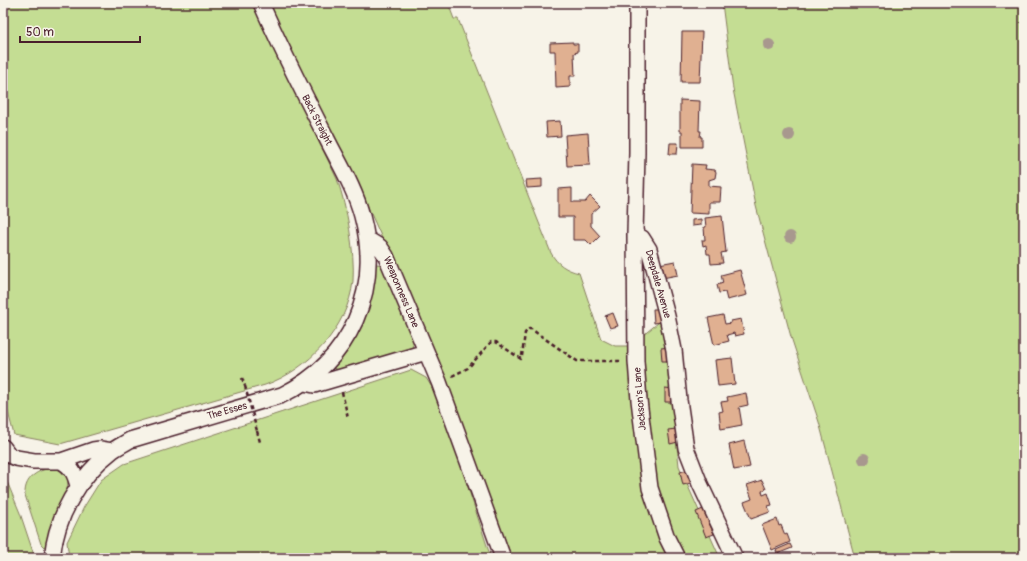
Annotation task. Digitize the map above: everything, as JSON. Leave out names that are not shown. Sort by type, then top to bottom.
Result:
[{"type":"street","name":"Back Straight","points":[[261,3],[282,51],[351,188],[362,214],[367,239]]},
{"type":"street","points":[[635,234],[638,153],[637,3]]},
{"type":"street","name":"Jackson's Lane","points":[[635,234],[636,361],[639,400],[650,488],[667,538],[677,558]]},
{"type":"street","name":"Deepdale Avenue","points":[[635,234],[642,238],[649,249],[667,316],[674,350],[686,448],[700,484],[735,558]]},
{"type":"street","name":"Weaponness Lane","points":[[367,239],[380,246],[386,256],[426,352]]},
{"type":"street","name":"The Esses","points":[[52,558],[53,548],[64,513],[78,486],[112,451],[130,440],[282,395],[304,383],[323,367],[350,333],[358,316],[368,280],[369,262],[367,239]]},
{"type":"street","points":[[304,383],[314,385],[426,352],[503,558]]},
{"type":"street","points":[[3,447],[9,455],[16,458],[34,461],[61,461],[100,449],[112,451]]},
{"type":"street","points":[[61,461],[73,470],[78,486]]},
{"type":"path","points":[[438,382],[468,368],[491,342],[496,342],[521,358],[524,333],[529,329],[579,361],[636,361]]},
{"type":"path","points":[[242,378],[260,442]]},
{"type":"path","points":[[339,378],[348,418]]},
{"type":"green space","points":[[3,3],[252,3],[337,179],[350,229],[353,256],[353,281],[350,298],[334,331],[310,358],[281,378],[265,385],[60,444],[14,435],[3,393]]},
{"type":"green space","points":[[267,3],[448,3],[454,19],[458,19],[551,253],[562,266],[579,273],[601,339],[615,346],[630,346],[664,318],[679,466],[720,558],[512,558],[438,362],[367,205],[288,49]]},
{"type":"green space","points":[[722,3],[1024,3],[1024,558],[855,558],[819,422],[791,337],[756,206],[733,89]]},
{"type":"green space","points":[[377,264],[382,265],[414,341],[412,348],[339,370],[333,368],[333,365],[350,343],[363,320],[371,294],[375,267]]},
{"type":"green space","points":[[411,370],[426,378],[439,398],[491,558],[69,558],[67,542],[84,507],[101,480],[124,464]]},
{"type":"green space","points":[[59,467],[67,476],[67,490],[62,509],[49,542],[44,547],[41,544],[25,495],[25,488],[35,474],[46,469]]},
{"type":"green space","points":[[3,472],[20,513],[35,558],[3,558]]},
{"type":"building","points":[[682,32],[702,32],[700,82],[681,82]]},
{"type":"building","points":[[573,42],[573,44],[578,44],[578,52],[574,53],[575,76],[570,76],[570,87],[556,88],[555,51],[550,51],[550,43]]},
{"type":"building","points":[[680,100],[700,101],[699,131],[701,131],[700,137],[702,137],[702,147],[682,147],[682,131],[680,131]]},
{"type":"building","points":[[560,121],[561,136],[547,137],[546,122]]},
{"type":"building","points":[[588,133],[590,165],[567,166],[565,135]]},
{"type":"building","points":[[670,143],[678,143],[677,154],[669,154]]},
{"type":"building","points":[[692,164],[706,165],[705,169],[715,170],[716,172],[715,178],[709,180],[709,186],[721,187],[720,202],[709,202],[709,214],[690,213]]},
{"type":"building","points":[[542,179],[542,187],[527,188],[526,180]]},
{"type":"building","points":[[572,188],[572,202],[585,202],[590,196],[600,206],[591,214],[591,226],[600,236],[591,245],[586,240],[573,240],[573,217],[558,217],[558,189]]},
{"type":"building","points":[[722,216],[726,252],[721,253],[723,263],[711,264],[710,254],[707,254],[706,245],[703,246],[702,240],[705,240],[705,218]]},
{"type":"building","points":[[701,219],[701,225],[692,226],[692,220]]},
{"type":"building","points":[[675,261],[678,275],[662,278],[659,264]]},
{"type":"building","points":[[740,270],[747,295],[727,300],[725,292],[719,293],[717,285],[723,283],[721,275]]},
{"type":"building","points":[[653,309],[661,309],[662,322],[654,323]]},
{"type":"building","points":[[613,313],[618,326],[610,328],[605,316]]},
{"type":"building","points":[[723,315],[725,324],[741,319],[744,334],[735,336],[734,333],[727,335],[729,341],[714,345],[708,318]]},
{"type":"building","points":[[670,347],[670,361],[662,361],[661,348]]},
{"type":"building","points":[[732,358],[735,384],[718,386],[715,360]]},
{"type":"building","points":[[665,388],[674,389],[673,402],[665,402]]},
{"type":"building","points":[[746,393],[748,405],[739,407],[742,425],[721,429],[719,412],[723,411],[721,402],[728,401],[727,397]]},
{"type":"building","points":[[676,429],[678,442],[670,444],[668,430]]},
{"type":"building","points":[[744,441],[750,467],[734,470],[729,445]]},
{"type":"building","points":[[687,470],[691,483],[683,485],[680,472]]},
{"type":"building","points":[[762,480],[766,489],[762,491],[763,495],[768,493],[772,505],[768,506],[770,512],[751,519],[744,502],[752,499],[747,485]]},
{"type":"building","points":[[703,509],[714,534],[706,537],[696,512]]},
{"type":"building","points":[[777,519],[779,526],[781,525],[790,542],[772,550],[762,525]]},
{"type":"building","points":[[790,544],[792,548],[777,554],[776,550]]}]
